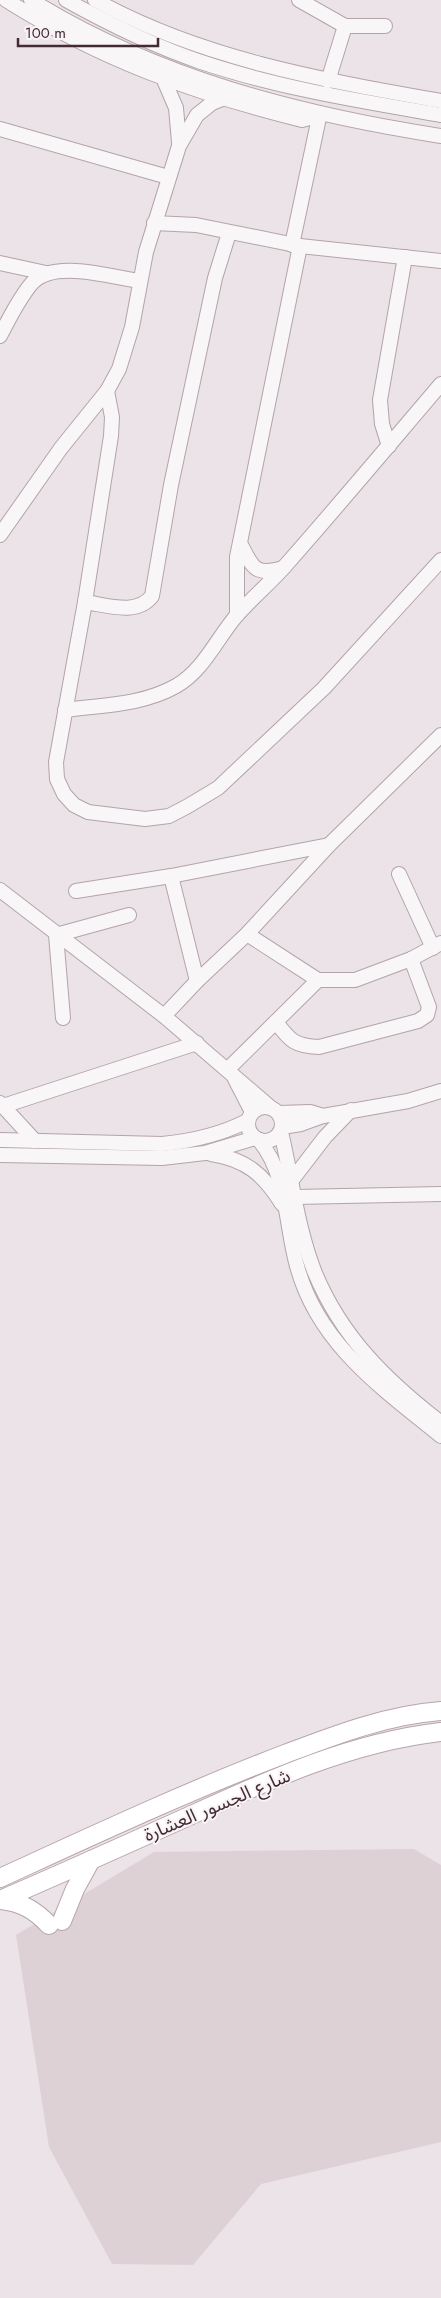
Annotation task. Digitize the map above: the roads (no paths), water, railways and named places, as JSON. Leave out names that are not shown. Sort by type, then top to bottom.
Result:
[{"type":"main road","name":"شارع الجسور العشارة","points":[[0,1878],[218,1781],[329,1738],[406,1716],[441,1710]]},
{"type":"main road","name":"شارع الجسور العشارة","points":[[0,1900],[231,1797],[319,1762],[385,1741],[441,1732]]},
{"type":"main road","points":[[46,1880],[50,1856]]},
{"type":"main road","points":[[0,1900],[23,1904],[56,1923],[92,1860]]},
{"type":"main road","points":[[33,1863],[46,1880]]},
{"type":"street","points":[[6,0],[92,48],[164,80],[222,99],[302,120],[318,113]]},
{"type":"street","points":[[31,0],[98,37],[160,64],[228,88],[318,113],[441,136]]},
{"type":"street","points":[[66,0],[138,37],[237,73],[348,100],[441,115]]},
{"type":"street","points":[[95,0],[152,28],[206,48],[328,81],[441,101]]},
{"type":"street","points":[[299,0],[345,26],[385,26]]},
{"type":"street","points":[[328,81],[345,26]]},
{"type":"street","points":[[164,80],[173,98],[178,117],[179,146]]},
{"type":"street","points":[[0,535],[60,448],[108,391],[125,352],[132,327],[139,281],[154,223],[179,146],[197,115],[212,103],[222,99]]},
{"type":"street","points":[[237,615],[237,557],[296,246],[318,113]]},
{"type":"street","points":[[0,129],[168,177]]},
{"type":"street","points":[[154,223],[196,225],[296,246],[441,261]]},
{"type":"street","points":[[85,602],[136,608],[147,603],[152,596],[172,486],[215,278],[229,233]]},
{"type":"street","points":[[389,446],[382,424],[380,400],[406,257]]},
{"type":"street","points":[[0,263],[46,273],[72,270],[139,281]]},
{"type":"street","points":[[0,336],[32,283],[46,273]]},
{"type":"street","points":[[65,710],[137,700],[158,695],[177,686],[197,669],[237,615],[284,568],[441,384]]},
{"type":"street","points":[[108,391],[112,417],[111,436],[85,602],[56,762],[57,779],[64,794],[74,805],[88,812],[145,819],[169,816],[218,788],[324,688],[441,560]]},
{"type":"street","points":[[240,543],[252,566],[258,571],[266,572],[284,568]]},
{"type":"street","points":[[164,1016],[197,981],[247,934],[329,845],[441,735]]},
{"type":"street","points":[[76,891],[170,876],[329,845]]},
{"type":"street","points":[[247,934],[318,980],[355,980],[411,959],[437,946],[399,874]]},
{"type":"street","points":[[170,876],[197,981]]},
{"type":"street","points":[[0,890],[6,901],[56,934],[164,1016],[274,1110],[281,1129],[315,1272],[360,1349],[390,1382],[441,1423]]},
{"type":"street","points":[[56,934],[129,915]]},
{"type":"street","points":[[56,934],[63,1018]]},
{"type":"street","points":[[276,1022],[294,1043],[319,1047],[418,1021],[427,1014],[429,1007],[411,959]]},
{"type":"street","points":[[230,1071],[318,980]]},
{"type":"street","points":[[35,1141],[1,1104],[197,1043]]},
{"type":"street","points":[[230,1071],[250,1116],[248,1130],[266,1149],[279,1176],[297,1267],[309,1301],[321,1322],[338,1345],[367,1376],[441,1436]]},
{"type":"street","points":[[0,1155],[128,1159],[162,1158],[205,1153],[257,1139],[274,1139],[281,1129],[323,1116],[408,1101],[441,1091]]},
{"type":"street","points":[[0,1140],[136,1144],[188,1141],[218,1134],[250,1116],[260,1107],[274,1110],[310,1112],[323,1116]]},
{"type":"street","points":[[292,1180],[325,1137],[351,1110]]},
{"type":"street","points":[[205,1153],[230,1157],[250,1167],[274,1191],[285,1210]]},
{"type":"street","points":[[296,1197],[441,1194]]}]
